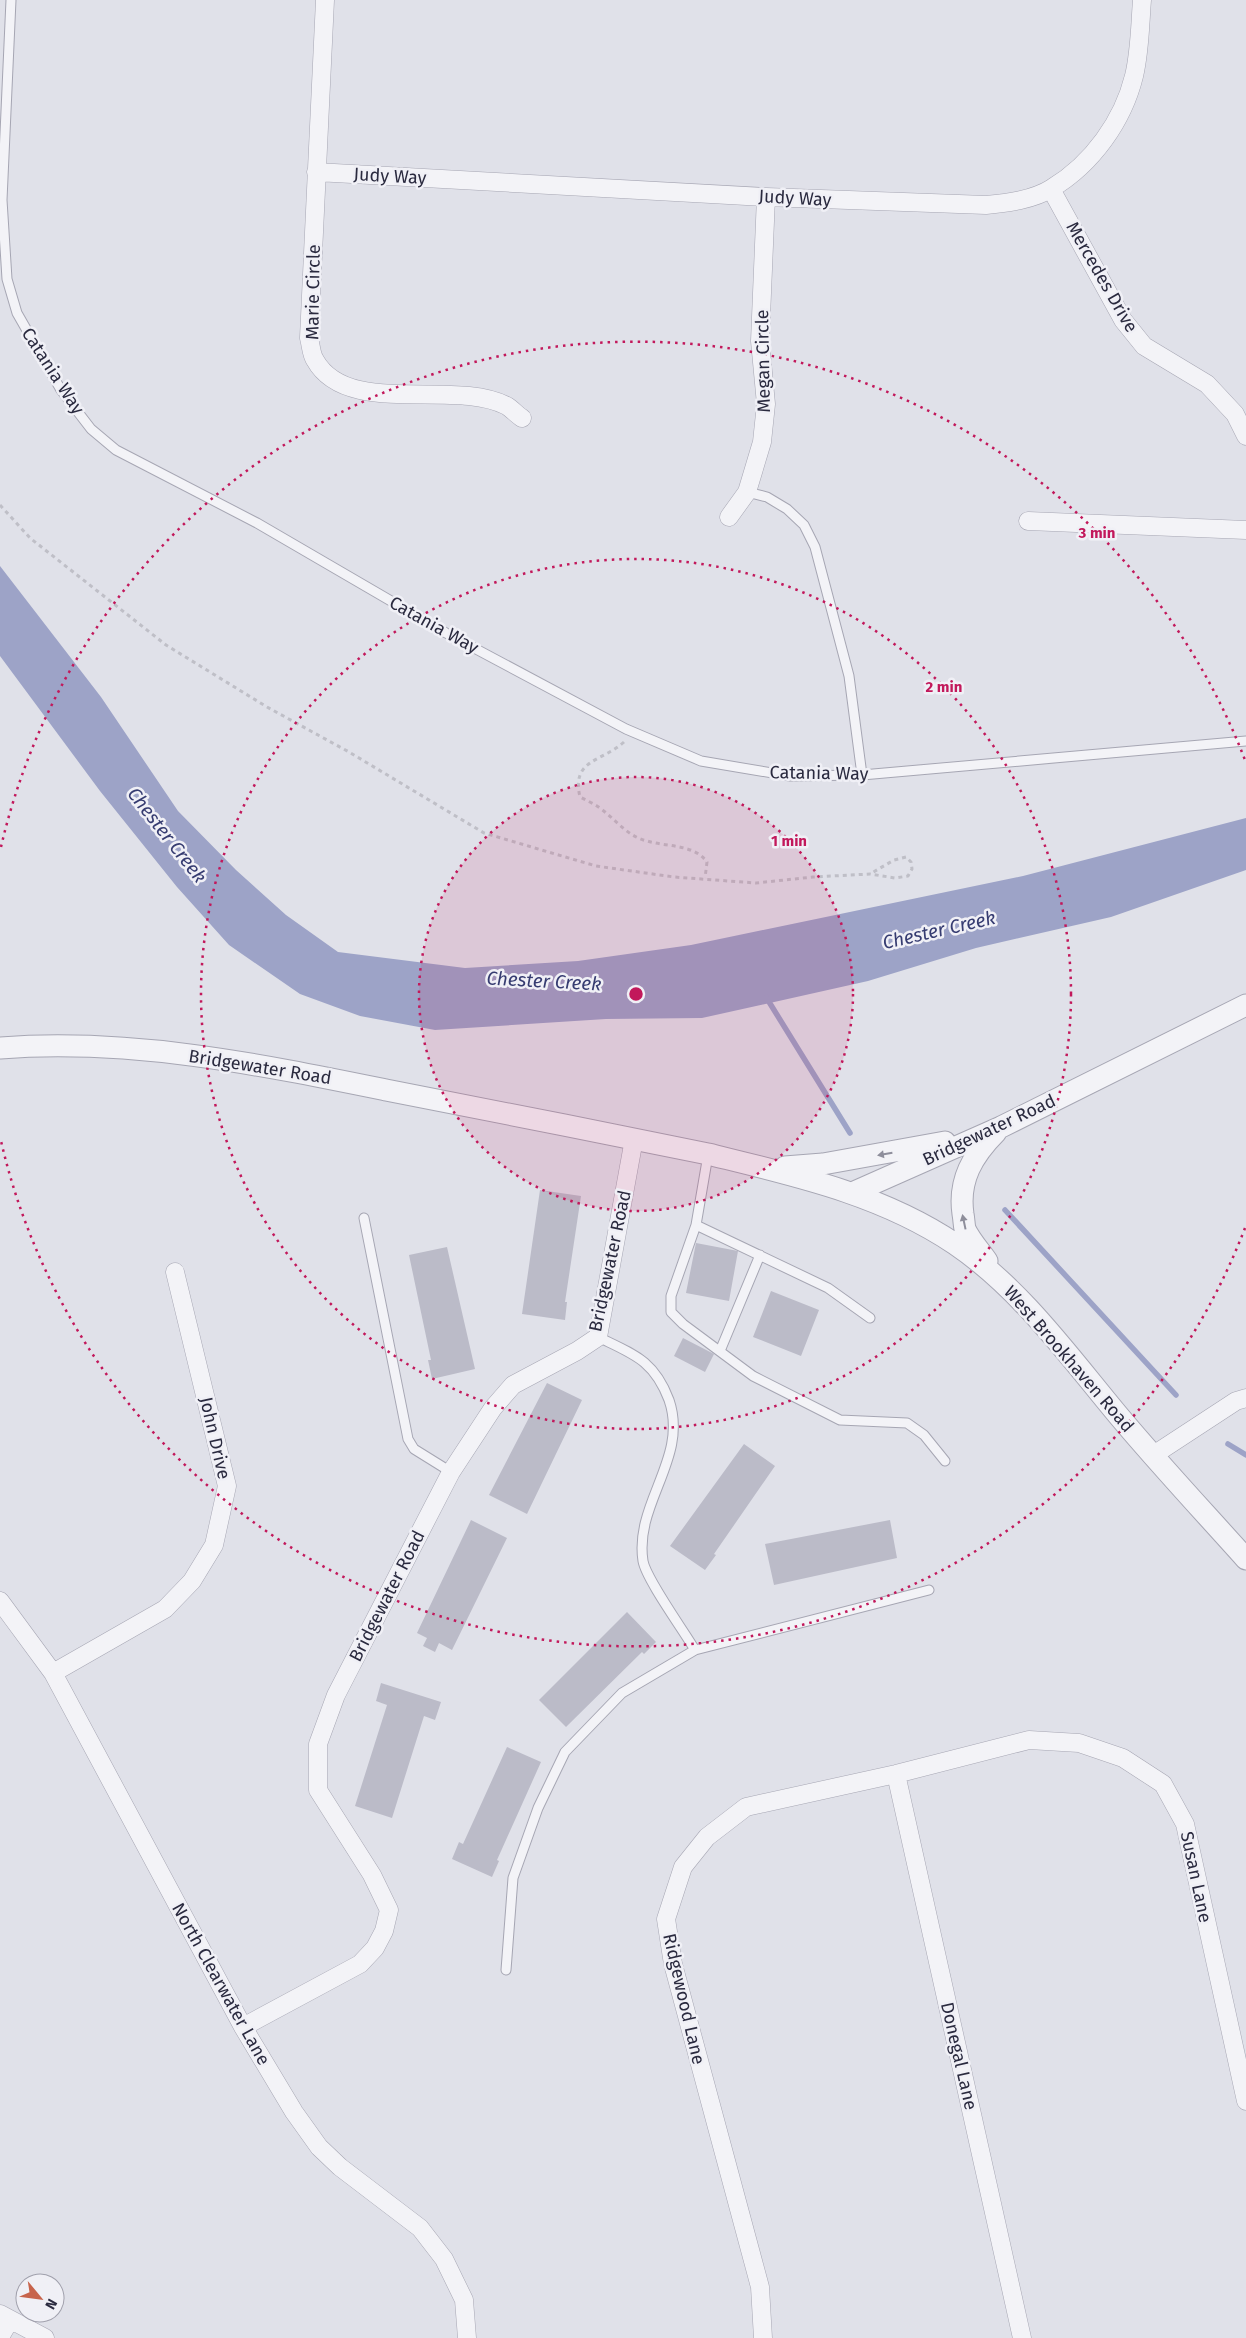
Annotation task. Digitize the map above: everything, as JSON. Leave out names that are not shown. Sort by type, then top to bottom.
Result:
[{"type":"street","name":"Marie Circle","points":[[325,0],[309,338],[314,360],[331,378],[352,389],[479,397],[507,406],[522,418]]},
{"type":"street","name":"Judy Way","points":[[316,172],[766,197],[986,205],[1016,202],[1051,189],[1098,148],[1122,111],[1134,76],[1140,38],[1142,0]]},
{"type":"street","name":"Mercedes Drive","points":[[1051,189],[1123,320],[1144,346],[1207,384],[1235,414],[1246,436]]},
{"type":"street","name":"Megan Circle","points":[[729,517],[747,492],[762,442],[766,404],[760,341],[766,197]]},
{"type":"street","points":[[1028,521],[1246,530]]},
{"type":"street","name":"Bridgewater Road","points":[[0,1048],[28,1046],[118,1047],[266,1065],[708,1154],[767,1168],[852,1192],[1000,1127],[1246,1005]]},
{"type":"street","points":[[767,1168],[822,1164],[888,1154],[949,1141],[1000,1127]]},
{"type":"street","points":[[999,1278],[965,1229],[962,1207],[965,1175],[982,1146],[1000,1127]]},
{"type":"street","name":"Bridgewater Road","points":[[243,2027],[360,1964],[375,1948],[384,1931],[389,1910],[372,1874],[318,1790],[318,1744],[336,1695],[451,1472],[493,1408],[513,1385],[578,1351],[598,1338],[634,1139]]},
{"type":"street","name":"West Brookhaven Road","points":[[852,1192],[923,1226],[954,1244],[999,1278],[1038,1319],[1152,1456],[1246,1559]]},
{"type":"street","name":"John Drive","points":[[53,1673],[165,1609],[192,1581],[214,1545],[227,1486],[174,1272]]},
{"type":"street","points":[[1152,1456],[1236,1400],[1246,1398]]},
{"type":"street","name":"North Clearwater Lane","points":[[0,1601],[53,1673],[243,2027],[294,2112],[319,2147],[340,2167],[420,2228],[444,2259],[464,2300],[467,2338]]},
{"type":"street","name":"Susan Lane","points":[[896,1774],[1029,1740],[1080,1743],[1123,1758],[1163,1784],[1185,1824],[1246,2101]]},
{"type":"street","name":"Ridgewood Lane","points":[[763,2338],[760,2287],[673,1964],[666,1920],[683,1868],[707,1837],[746,1807],[896,1774]]},
{"type":"street","name":"Donegal Lane","points":[[896,1774],[1022,2338]]},
{"type":"street","points":[[0,2337],[5,2317],[46,2338]]},
{"type":"lane","name":"Catania Way","points":[[11,0],[2,200],[7,279],[16,313],[38,354],[61,390],[91,429],[116,450],[257,523],[446,633],[634,733],[701,761],[790,776],[862,775],[1246,741]]},
{"type":"lane","points":[[747,492],[767,497],[787,510],[804,525],[815,547],[850,676],[862,775]]},
{"type":"lane","points":[[708,1154],[696,1224],[670,1296],[671,1312],[683,1324],[753,1376],[840,1420],[907,1423],[924,1435],[945,1461]]},
{"type":"lane","points":[[364,1218],[408,1438],[414,1449],[451,1472]]},
{"type":"lane","points":[[696,1224],[828,1288],[870,1318]]},
{"type":"lane","points":[[720,1351],[760,1255]]},
{"type":"lane","points":[[598,1338],[646,1362],[659,1376],[674,1414],[674,1435],[669,1460],[647,1513],[642,1541],[644,1563],[695,1650]]},
{"type":"lane","points":[[506,1970],[513,1878],[538,1808],[565,1752],[622,1693],[695,1650],[929,1590]]},
{"type":"path","points":[[0,505],[30,538],[166,645],[267,707],[349,752],[484,833],[596,866],[756,883],[870,874],[895,878],[908,876],[912,869],[911,862],[906,857],[894,860],[870,874]]},
{"type":"path","points":[[634,733],[615,750],[586,765],[577,783],[580,797],[597,806],[630,834],[647,841],[682,847],[703,855],[707,862],[705,878]]},
{"type":"water","name":"Chester Creek","points":[[0,566],[101,697],[178,811],[236,870],[286,915],[338,952],[465,968],[578,961],[691,945],[1023,876],[1246,818],[1246,870],[1111,917],[976,948],[868,981],[702,1018],[606,1019],[435,1030],[360,1016],[300,994],[229,945],[177,887],[100,791],[0,656]]},
{"type":"building","points":[[540,1190],[581,1196],[565,1302],[567,1302],[565,1320],[522,1314]]},
{"type":"building","points":[[696,1243],[738,1251],[729,1301],[686,1293]]},
{"type":"building","points":[[447,1247],[475,1369],[432,1379],[428,1360],[431,1360],[409,1255]]},
{"type":"building","points":[[771,1291],[819,1310],[801,1356],[753,1337]]},
{"type":"building","points":[[683,1338],[714,1354],[705,1372],[674,1356]]},
{"type":"building","points":[[547,1383],[582,1400],[527,1514],[489,1495]]},
{"type":"building","points":[[744,1444],[775,1466],[705,1570],[670,1546]]},
{"type":"building","points":[[471,1520],[507,1538],[452,1650],[439,1643],[435,1652],[423,1646],[427,1638],[417,1633]]},
{"type":"building","points":[[890,1520],[897,1558],[774,1585],[765,1544]]},
{"type":"building","points":[[627,1612],[656,1642],[644,1654],[642,1652],[566,1727],[539,1700]]},
{"type":"building","points":[[381,1683],[441,1702],[435,1720],[424,1716],[392,1818],[355,1806],[387,1705],[376,1701]]},
{"type":"building","points":[[507,1747],[541,1762],[497,1860],[499,1861],[492,1877],[452,1859],[459,1842],[463,1844]]},
{"type":"waterway","points":[[766,997],[850,1133]]},
{"type":"waterway","points":[[1005,1210],[1176,1395]]},
{"type":"waterway","points":[[1228,1444],[1246,1455]]}]
